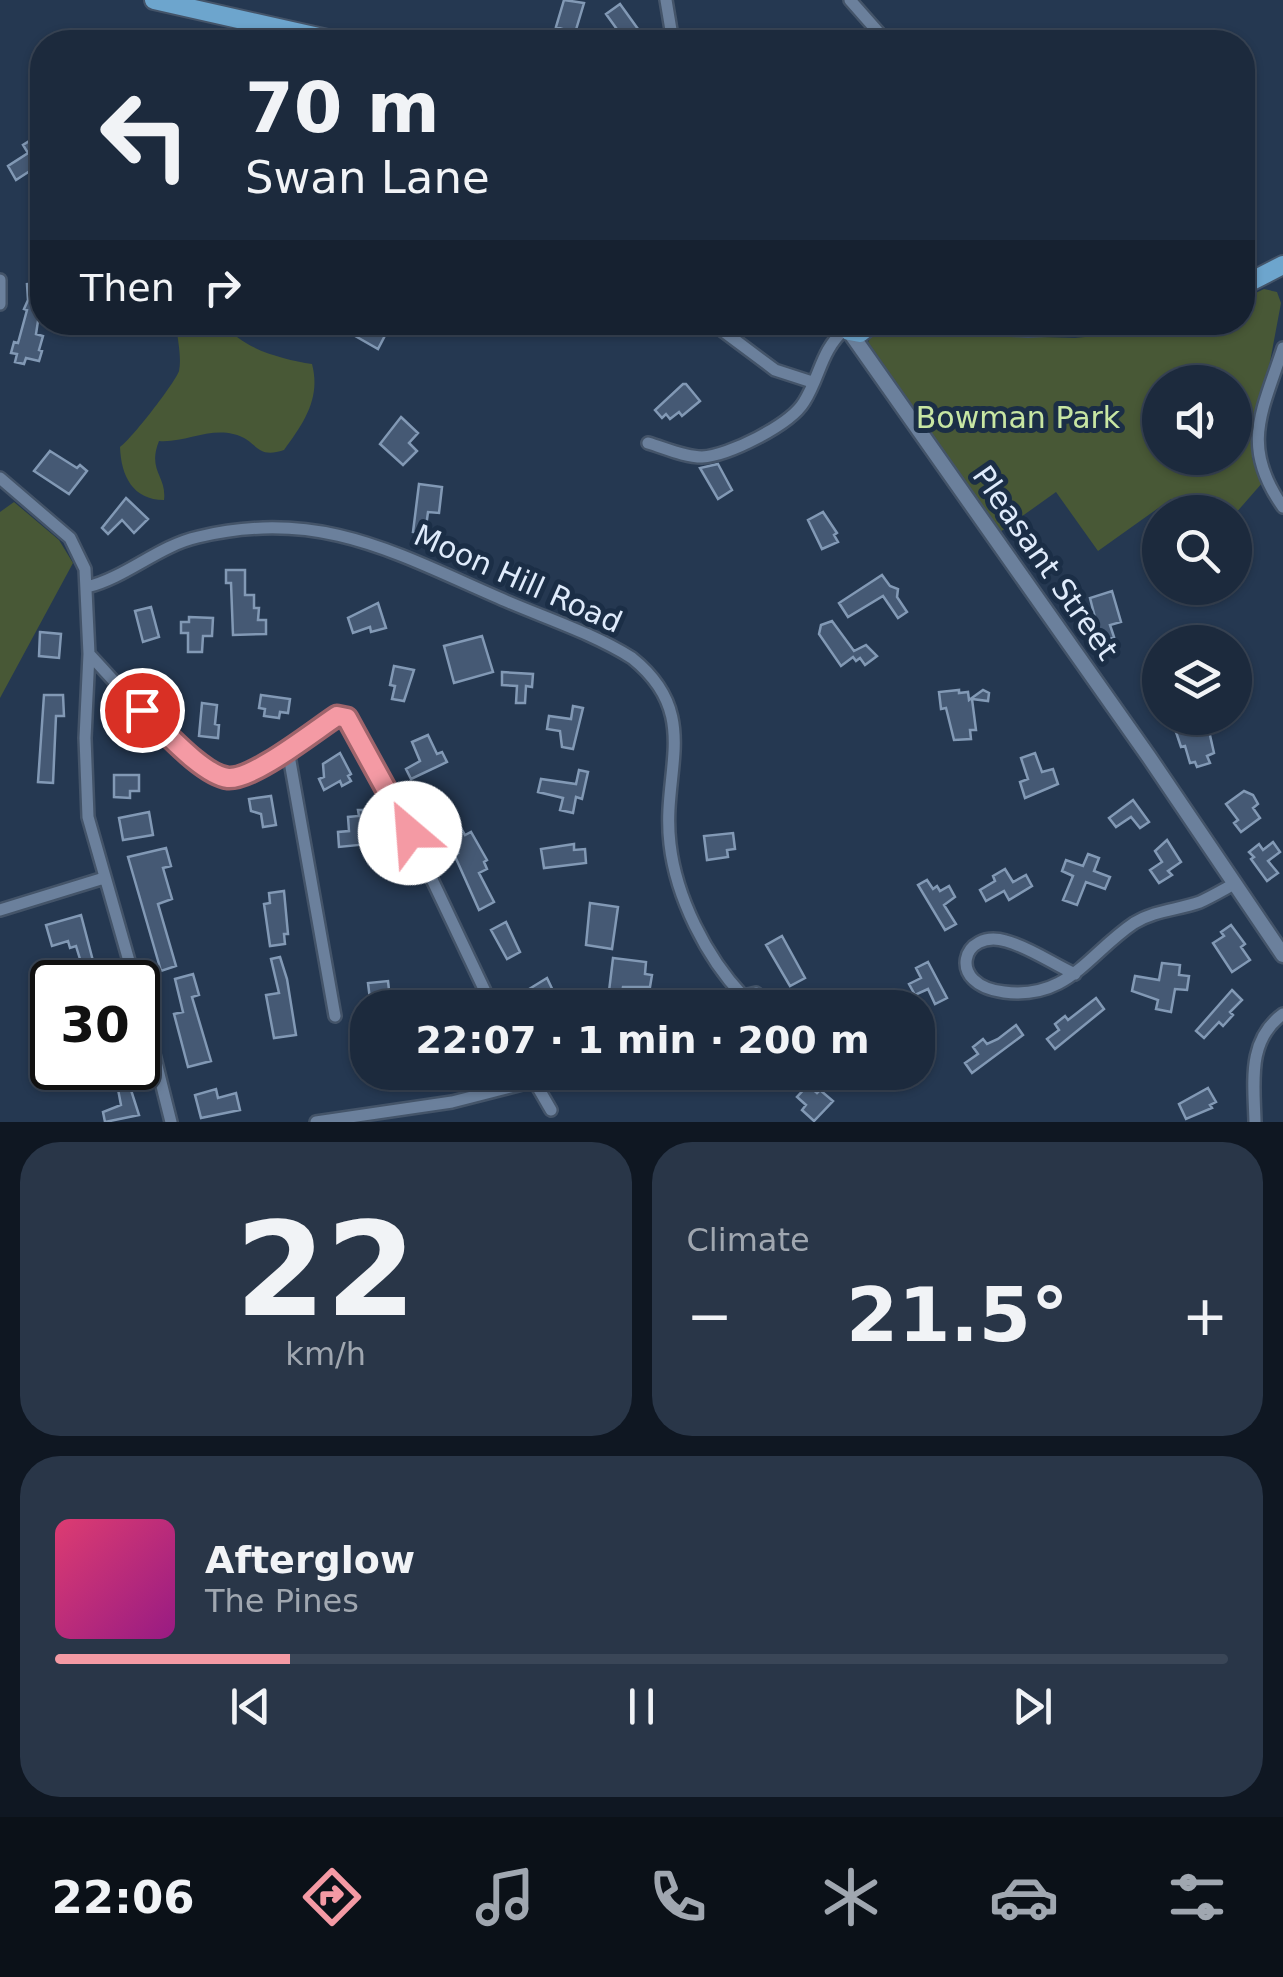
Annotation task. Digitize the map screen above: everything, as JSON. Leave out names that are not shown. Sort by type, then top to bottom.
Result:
[{"type":"main road","points":[[154,0],[288,30]]},
{"type":"main road","points":[[1255,279],[1283,265]]},
{"type":"street","points":[[666,0],[671,30]]},
{"type":"street","points":[[850,0],[876,30]]},
{"type":"street","points":[[0,280],[0,304]]},
{"type":"street","points":[[729,335],[776,370],[812,382]]},
{"type":"street","points":[[648,443],[701,457],[732,451],[797,412],[806,400],[830,342],[846,335]]},
{"type":"street","name":"Pleasant Street","points":[[861,335],[1283,955]]},
{"type":"street","points":[[1283,348],[1256,442],[1260,467],[1283,507]]},
{"type":"street","points":[[0,478],[70,538],[85,569],[90,654],[84,738],[88,808],[129,960]]},
{"type":"street","name":"Moon Hill Road","points":[[87,588],[197,537],[267,528],[328,531],[376,545],[632,658],[662,690],[672,715],[676,742],[668,826],[679,883],[733,990]]},
{"type":"street","points":[[90,654],[142,710],[215,774],[229,778],[244,775],[288,750],[337,716],[347,718],[393,800],[484,990]]},
{"type":"street","points":[[288,750],[335,1016]]},
{"type":"street","points":[[0,910],[104,878]]},
{"type":"street","points":[[1076,974],[1006,941],[984,939],[972,946],[968,958],[968,975],[975,984],[994,991],[1039,991],[1076,974],[1134,924],[1154,913],[1196,904],[1234,884]]},
{"type":"street","points":[[1255,1122],[1252,1075],[1258,1047],[1269,1024],[1283,1014]]},
{"type":"street","points":[[160,1078],[171,1122]]},
{"type":"street","points":[[316,1122],[452,1102],[490,1090]]},
{"type":"street","points":[[539,1090],[551,1110]]},
{"type":"green space","name":"Bowman Park","points":[[1264,289],[1277,292],[1281,303],[1252,458],[1263,482],[1252,495],[1142,495],[1142,520],[1098,551],[1056,492],[1000,532],[868,342],[872,335],[1255,335],[1255,293]]},
{"type":"green space","points":[[178,335],[235,335],[275,356],[312,364],[312,399],[304,420],[284,450],[261,451],[241,437],[224,433],[159,441],[155,460],[164,500],[153,499],[137,491],[126,477],[120,447],[170,387],[179,371]]},
{"type":"green space","points":[[14,502],[59,540],[73,563],[0,698],[0,512]]},
{"type":"building","points":[[564,0],[584,3],[576,30],[556,27]]},
{"type":"building","points":[[620,4],[638,29],[618,30],[606,14]]},
{"type":"building","points":[[30,141],[30,171],[16,180],[8,166],[28,153],[23,145]]},
{"type":"building","points":[[30,284],[30,335],[43,336],[39,361],[26,358],[24,364],[15,362],[17,354],[11,353],[14,342],[18,343],[27,310]]},
{"type":"building","points":[[354,335],[385,335],[378,349]]},
{"type":"building","points":[[683,384],[700,401],[682,416],[679,412],[670,419],[666,414],[662,418],[655,410]]},
{"type":"building","points":[[401,417],[418,433],[409,443],[417,451],[403,465],[380,444]]},
{"type":"building","points":[[50,451],[87,471],[69,494],[34,471]]},
{"type":"building","points":[[718,464],[732,490],[718,499],[700,468]]},
{"type":"building","points":[[419,484],[442,487],[439,513],[428,512],[425,534],[413,532]]},
{"type":"building","points":[[126,498],[148,519],[134,533],[122,520],[108,534],[102,528]]},
{"type":"building","points":[[823,512],[837,533],[834,535],[838,542],[822,549],[808,520]]},
{"type":"building","points":[[226,570],[245,570],[245,595],[254,595],[258,620],[266,620],[266,634],[233,635],[231,583],[226,583]]},
{"type":"building","points":[[882,575],[890,586],[898,589],[897,597],[907,612],[898,618],[883,596],[848,617],[839,603]]},
{"type":"building","points":[[1112,591],[1121,622],[1110,625],[1114,637],[1101,641],[1090,598]]},
{"type":"building","points":[[378,603],[386,628],[371,632],[370,627],[353,633],[348,618]]},
{"type":"building","points":[[151,607],[159,637],[143,642],[135,611]]},
{"type":"building","points":[[189,617],[213,618],[212,636],[203,636],[202,652],[188,652],[188,633],[181,633],[181,622],[189,622]]},
{"type":"building","points":[[832,621],[854,651],[866,645],[877,656],[865,665],[860,658],[856,661],[853,657],[841,666],[819,634],[821,625]]},
{"type":"building","points":[[40,632],[61,634],[59,658],[39,656]]},
{"type":"building","points":[[482,636],[493,672],[454,683],[444,646]]},
{"type":"building","points":[[394,666],[414,670],[404,701],[392,699]]},
{"type":"building","points":[[502,672],[533,674],[532,687],[526,686],[525,703],[516,703],[517,686],[502,685]]},
{"type":"building","points":[[983,690],[989,693],[988,701],[972,699],[976,730],[970,730],[971,739],[954,740],[946,708],[941,709],[939,692],[968,692],[969,700]]},
{"type":"building","points":[[44,695],[63,695],[64,716],[56,716],[53,783],[38,782]]},
{"type":"building","points":[[261,695],[290,699],[288,713],[280,712],[279,718],[264,716],[265,709],[259,708]]},
{"type":"building","points":[[202,703],[217,705],[218,738],[199,736]]},
{"type":"building","points":[[573,706],[583,708],[573,749],[562,747],[560,731],[547,729],[549,716],[571,719]]},
{"type":"building","points":[[428,735],[437,754],[442,752],[447,762],[411,779],[406,769],[420,761],[412,742]]},
{"type":"building","points":[[1177,735],[1210,735],[1214,753],[1207,756],[1210,763],[1197,767],[1195,762],[1190,763],[1185,746],[1181,747]]},
{"type":"building","points":[[340,753],[351,781],[342,786],[340,781],[324,790],[319,779],[324,777],[323,764]]},
{"type":"building","points":[[1035,753],[1042,772],[1053,769],[1058,784],[1025,798],[1020,782],[1028,779],[1021,758]]},
{"type":"building","points":[[579,770],[588,772],[582,799],[576,797],[573,813],[560,810],[563,798],[538,792],[541,779],[576,784]]},
{"type":"building","points":[[114,775],[139,775],[139,791],[130,791],[130,798],[114,797]]},
{"type":"building","points":[[1244,791],[1253,795],[1258,804],[1253,808],[1260,818],[1241,832],[1234,823],[1238,820],[1226,804]]},
{"type":"building","points":[[442,793],[459,829],[465,835],[471,832],[487,860],[487,869],[479,873],[494,902],[479,910],[444,822],[440,824],[433,809],[436,807],[432,798]]},
{"type":"building","points":[[271,796],[276,825],[263,827],[261,814],[251,811],[249,799]]},
{"type":"building","points":[[1133,800],[1149,822],[1140,828],[1131,817],[1116,827],[1109,818]]},
{"type":"building","points":[[358,810],[367,810],[369,844],[339,847],[338,832],[349,831],[348,817],[359,816]]},
{"type":"building","points":[[149,812],[153,835],[123,840],[119,818]]},
{"type":"building","points":[[733,833],[735,849],[727,850],[728,857],[707,860],[704,836]]},
{"type":"building","points":[[1167,840],[1181,862],[1168,871],[1172,875],[1159,883],[1150,870],[1162,862],[1155,851]]},
{"type":"building","points":[[1273,842],[1280,852],[1268,861],[1278,873],[1267,881],[1249,852],[1259,844],[1263,850]]},
{"type":"building","points":[[574,844],[574,850],[585,849],[586,863],[544,868],[541,849]]},
{"type":"building","points":[[166,848],[171,866],[163,868],[172,899],[158,904],[176,966],[161,971],[128,857]]},
{"type":"building","points":[[1088,854],[1099,858],[1094,871],[1110,877],[1105,889],[1086,882],[1077,905],[1063,900],[1073,876],[1062,871],[1066,860],[1083,866]]},
{"type":"building","points":[[1005,869],[1013,882],[1026,875],[1032,886],[1009,900],[1004,891],[986,901],[980,890]]},
{"type":"building","points":[[927,880],[940,891],[949,886],[955,897],[944,905],[956,924],[945,930],[918,885]]},
{"type":"building","points":[[284,891],[288,934],[284,934],[285,944],[270,946],[264,904],[270,903],[269,893]]},
{"type":"building","points":[[590,903],[618,907],[612,949],[586,945]]},
{"type":"building","points":[[81,915],[93,960],[80,960],[76,946],[70,948],[68,941],[52,946],[46,925]]},
{"type":"building","points":[[506,922],[520,952],[507,959],[491,930]]},
{"type":"building","points":[[1231,925],[1245,944],[1241,947],[1250,960],[1232,972],[1213,943]]},
{"type":"building","points":[[782,936],[805,978],[790,986],[766,945]]},
{"type":"building","points":[[280,957],[296,1035],[274,1038],[266,995],[279,993],[271,959]]},
{"type":"building","points":[[613,958],[646,962],[645,974],[652,975],[650,987],[609,990]]},
{"type":"building","points":[[928,962],[947,998],[935,1004],[935,990],[912,990],[909,984],[921,978],[916,968]]},
{"type":"building","points":[[1162,963],[1180,965],[1179,975],[1189,976],[1187,990],[1175,989],[1171,1012],[1156,1009],[1158,1000],[1132,991],[1135,976],[1159,980]]},
{"type":"building","points":[[193,974],[199,995],[192,997],[211,1061],[188,1067],[174,1014],[183,1012],[175,979]]},
{"type":"building","points":[[547,978],[553,990],[528,990]]},
{"type":"building","points":[[388,981],[389,990],[369,990],[368,983]]},
{"type":"building","points":[[1232,990],[1242,1000],[1223,1026],[1219,1022],[1204,1038],[1196,1031]]},
{"type":"building","points":[[1096,998],[1104,1009],[1055,1049],[1047,1039],[1059,1030],[1055,1024],[1065,1016],[1068,1020]]},
{"type":"building","points":[[1016,1025],[1023,1035],[972,1073],[965,1063],[978,1054],[973,1047],[983,1039],[987,1044],[998,1039]]},
{"type":"building","points":[[1208,1088],[1216,1102],[1210,1105],[1212,1108],[1186,1119],[1179,1104]]},
{"type":"building","points":[[216,1089],[218,1098],[236,1093],[240,1110],[201,1118],[195,1095]]},
{"type":"building","points":[[118,1090],[131,1090],[139,1115],[105,1122],[103,1112],[121,1105]]},
{"type":"building","points":[[803,1090],[820,1090],[833,1101],[814,1121],[802,1110],[806,1105],[797,1097]]},
{"type":"route","points":[[142,710],[200,763],[229,778],[244,775],[288,750],[337,716],[347,718],[410,833]]}]
